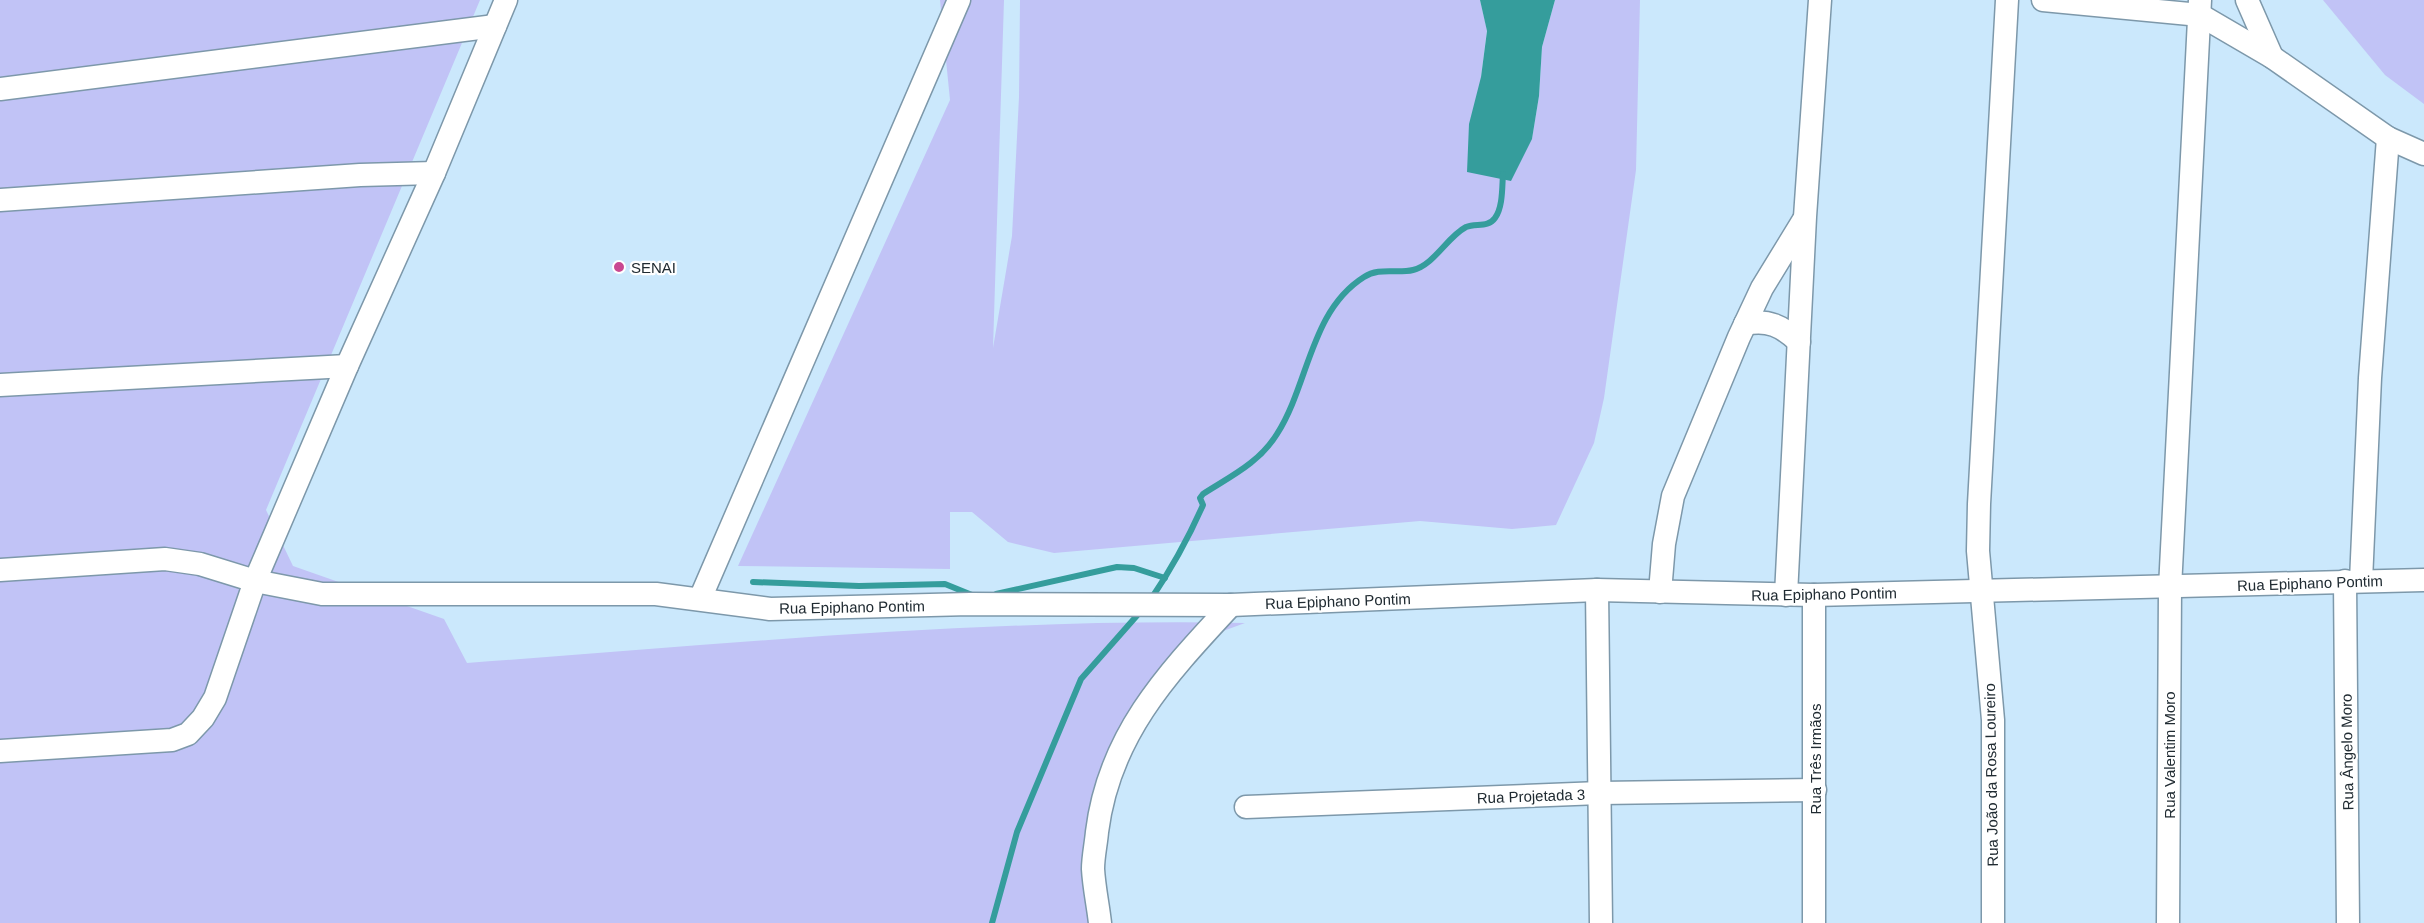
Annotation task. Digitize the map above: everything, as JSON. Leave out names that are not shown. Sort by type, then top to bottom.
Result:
[{"type":"street","points":[[0,751],[172,740],[188,734],[203,718],[214,698],[255,581],[347,366],[434,173],[506,0]]},
{"type":"street","points":[[700,599],[959,0]]},
{"type":"street","points":[[1786,595],[1805,217],[1820,0]]},
{"type":"street","name":"Rua João da Rosa Loureiro","points":[[1993,923],[1993,720],[1978,551],[2007,0]]},
{"type":"street","points":[[2043,0],[2200,8],[2388,138],[2424,154]]},
{"type":"street","points":[[2247,0],[2272,57]]},
{"type":"street","name":"Rua Valentim Moro","points":[[2168,923],[2170,588],[2200,8]]},
{"type":"street","points":[[0,89],[495,26]]},
{"type":"street","name":"Rua Ângelo Moro","points":[[2348,923],[2353,581],[2388,138]]},
{"type":"street","points":[[0,200],[360,175],[434,173]]},
{"type":"street","points":[[1660,592],[1664,544],[1673,496],[1762,288],[1805,217]]},
{"type":"street","points":[[1745,324],[1760,320],[1776,324],[1799,342]]},
{"type":"street","points":[[0,385],[347,366]]},
{"type":"street","name":"Rua Epiphano Pontim","points":[[0,570],[165,559],[200,564],[255,581],[321,594],[656,594],[770,609],[970,604],[1231,605],[1597,590],[1814,595],[2424,580]]},
{"type":"street","points":[[1597,590],[1600,923]]},
{"type":"street","name":"Rua Três Irmãos","points":[[1814,595],[1814,923]]},
{"type":"street","points":[[1100,923],[1093,867],[1106,782],[1122,742],[1178,663],[1231,605]]},
{"type":"street","name":"Rua Projetada 3","points":[[1246,807],[1600,793],[1815,790]]},
{"type":"shaded area","points":[[0,0],[480,0],[266,510],[293,566],[444,619],[467,663],[953,628],[1051,624],[1245,623],[1182,646],[1092,825],[1108,923],[0,923]]},
{"type":"shaded area","points":[[940,0],[1004,0],[993,348],[1012,236],[1019,97],[1020,0],[1480,0],[1487,30],[1481,77],[1532,139],[1539,96],[1542,47],[1555,0],[1640,0],[1636,170],[1604,398],[1594,443],[1556,525],[1512,529],[1420,521],[1054,553],[1008,542],[972,512],[950,512],[950,569],[738,566],[950,100]]},
{"type":"shaded area","points":[[1480,0],[1555,0],[1542,47],[1539,96],[1532,139],[1511,181],[1467,172],[1469,124],[1481,77],[1487,31]]},
{"type":"shaded area","points":[[2323,0],[2424,0],[2424,104],[2385,75]]},
{"type":"waterway","points":[[1151,599],[1192,530],[1203,505],[1200,498],[1203,494],[1253,461],[1277,434],[1288,414],[1321,328],[1346,291],[1364,277],[1376,272],[1407,271],[1421,267],[1466,227],[1492,221],[1498,213],[1502,197],[1503,174]]},
{"type":"waterway","points":[[996,594],[1117,567],[1134,568],[1165,578]]},
{"type":"waterway","points":[[753,582],[859,586],[945,584],[972,595]]},
{"type":"waterway","points":[[992,923],[1017,832],[1081,679],[1141,611]]},
{"type":"place","name":"SENAI","points":[[619,267]]}]
